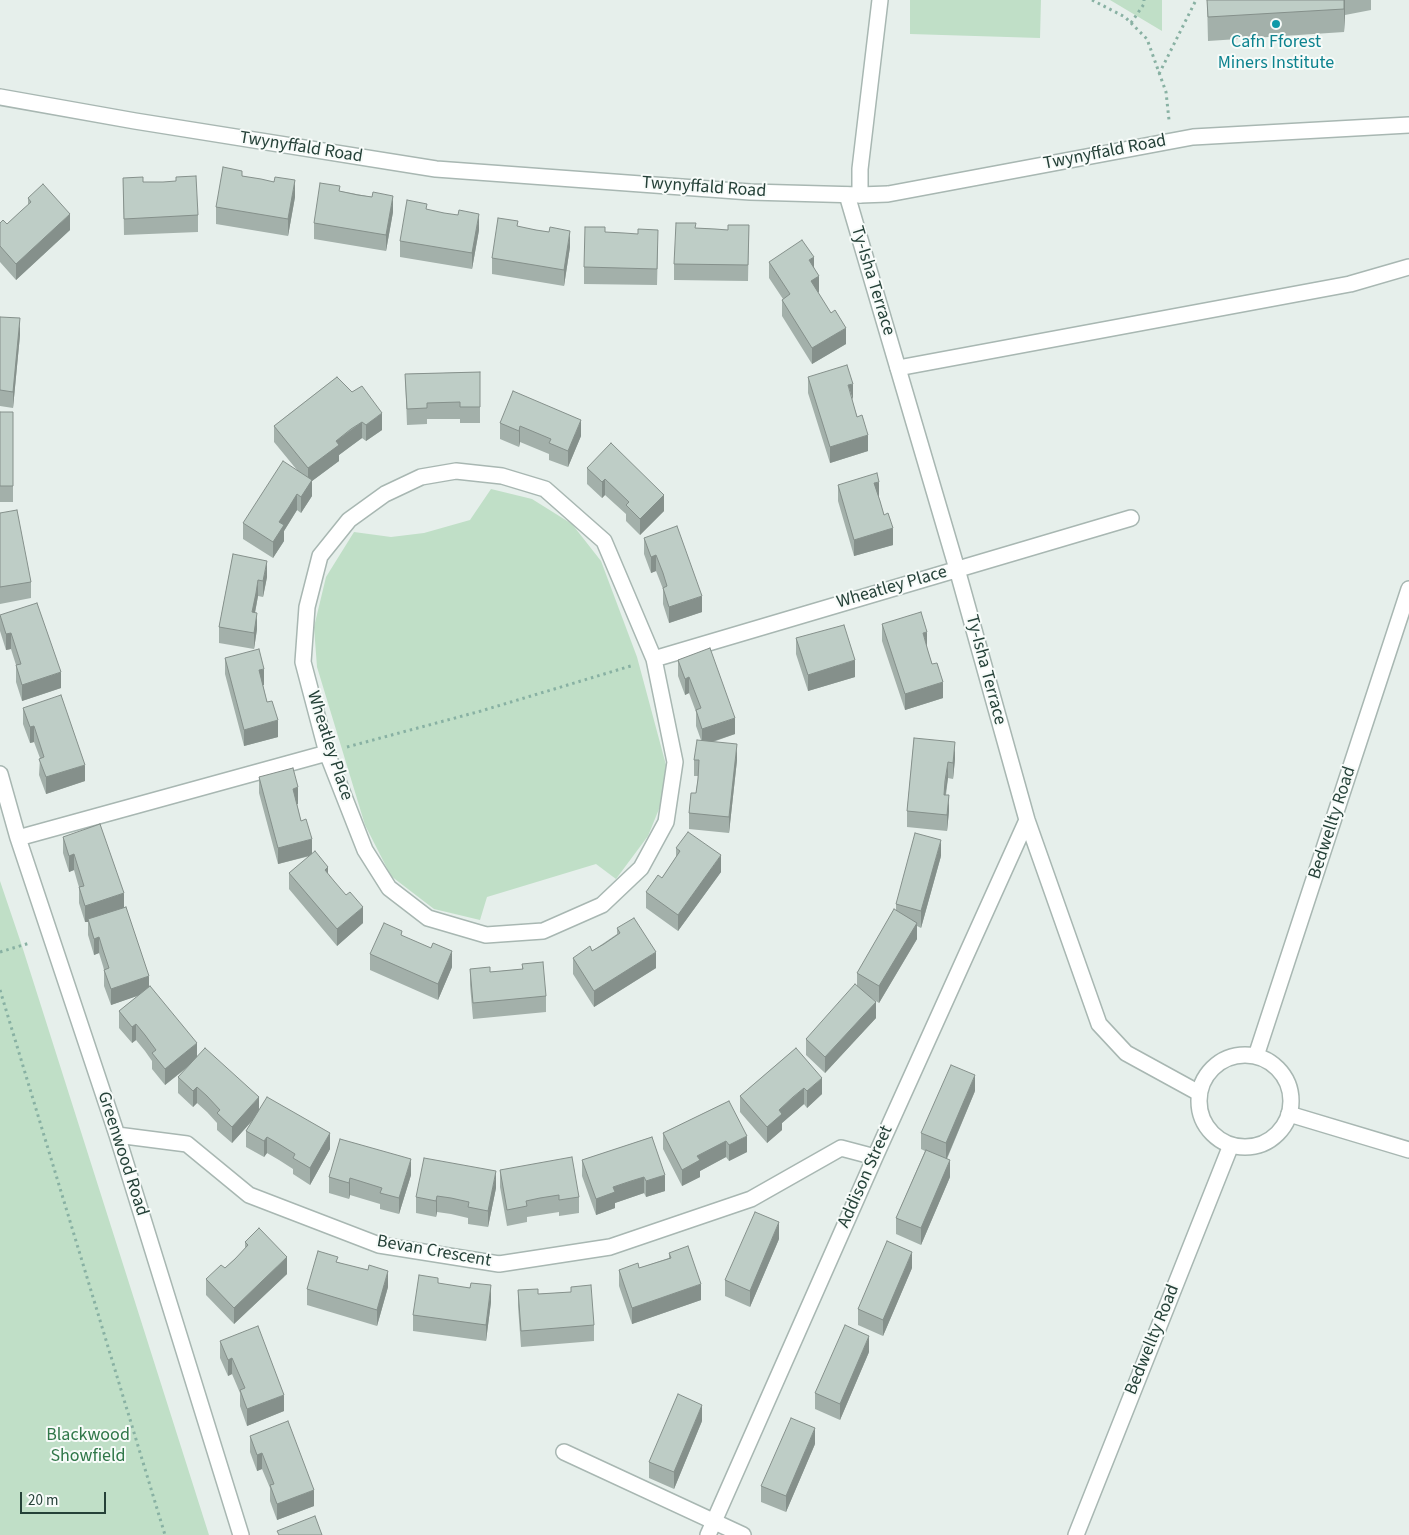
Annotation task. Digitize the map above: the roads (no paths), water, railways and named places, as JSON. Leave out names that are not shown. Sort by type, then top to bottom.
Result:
[{"type":"street","name":"Ty-Isha Terrace","points":[[880,0],[860,169],[853,195],[898,368],[957,569],[1027,820],[1099,1024],[1126,1053],[1199,1094]]},
{"type":"street","name":"Twynyffald Road","points":[[0,97],[144,123],[436,169],[750,192],[853,195],[888,194],[1193,137],[1409,125]]},
{"type":"street","points":[[898,368],[1350,284],[1409,267]]},
{"type":"street","name":"Wheatley Place","points":[[456,471],[502,476],[545,489],[604,542],[654,659],[675,762],[666,822],[641,868],[602,905],[542,931],[486,935],[428,918],[389,888],[365,850],[327,753],[303,662],[307,606],[320,556],[349,520],[385,494],[421,477],[456,471]]},
{"type":"street","name":"Wheatley Place","points":[[654,659],[1131,518]]},
{"type":"street","name":"Bedwellty Road","points":[[1256,1056],[1409,590]]},
{"type":"street","points":[[18,838],[327,753]]},
{"type":"street","name":"Greenwood Road","points":[[0,774],[18,838],[117,1135],[241,1535]]},
{"type":"street","name":"Addison Street","points":[[711,1528],[874,1157],[1027,820]]},
{"type":"street","points":[[1241,1055],[1256,1056],[1270,1062],[1280,1072],[1288,1085],[1291,1099],[1289,1114],[1278,1132],[1260,1145],[1246,1147],[1231,1145],[1219,1140],[1202,1119],[1199,1094],[1204,1079],[1213,1067],[1226,1058],[1241,1055]]},
{"type":"street","points":[[1289,1114],[1409,1150]]},
{"type":"street","name":"Bevan Crescent","points":[[117,1135],[187,1144],[249,1195],[379,1245],[499,1264],[610,1247],[751,1199],[840,1148],[874,1157]]},
{"type":"street","name":"Bedwellty Road","points":[[1076,1535],[1231,1145]]},
{"type":"street","points":[[564,1452],[711,1528],[743,1535]]},
{"type":"place","name":"Cafn Fforest Miners Institute","points":[[1276,24]]},
{"type":"park label","name":"Blackwood Showfield","points":[[88,1446]]}]
